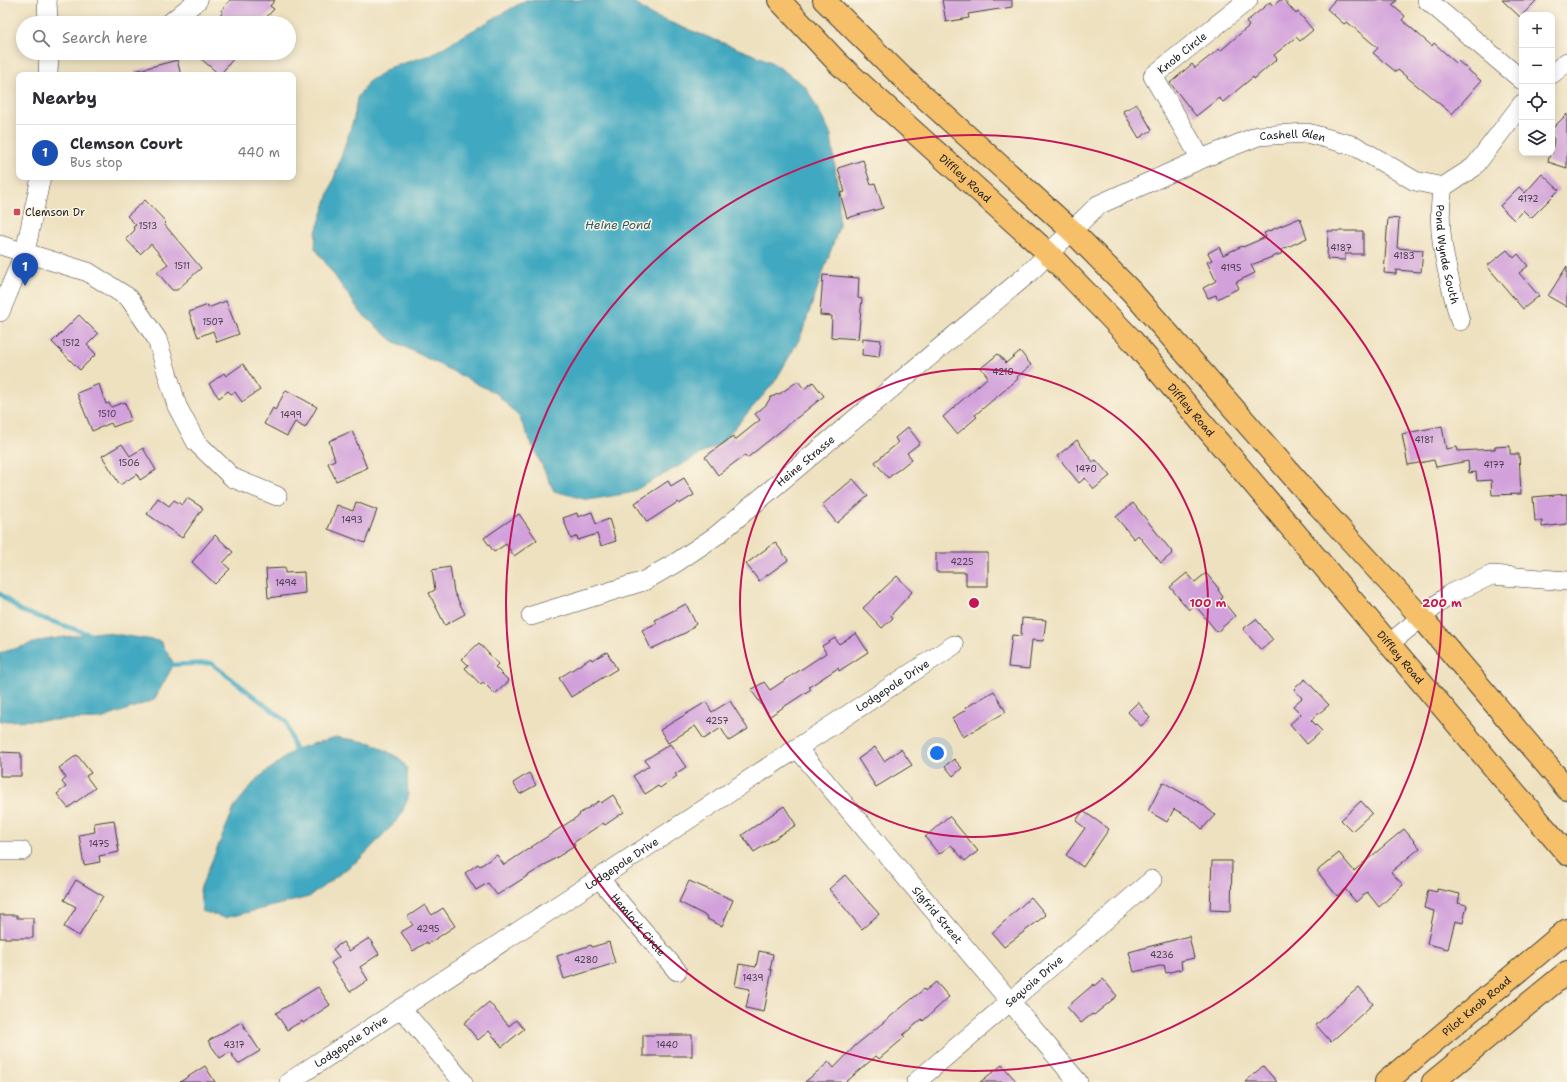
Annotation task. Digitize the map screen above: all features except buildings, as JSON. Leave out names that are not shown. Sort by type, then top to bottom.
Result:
[{"type":"main road","name":"Diffley Road","points":[[779,0],[839,64],[1048,253],[1132,340],[1567,854]]},
{"type":"main road","points":[[824,0],[903,78],[1071,230],[1132,291],[1319,506],[1421,617],[1567,789]]},
{"type":"main road","name":"Pilot Knob Road","points":[[1386,1082],[1567,930]]},
{"type":"main road","points":[[1433,1082],[1567,972]]},
{"type":"street","points":[[47,0],[48,16]]},
{"type":"street","points":[[179,16],[198,0]]},
{"type":"street","name":"Knob Circle","points":[[1200,159],[1153,76],[1248,0]]},
{"type":"street","points":[[1427,0],[1519,77]]},
{"type":"street","points":[[48,72],[49,60]]},
{"type":"street","points":[[1555,72],[1567,62]]},
{"type":"street","points":[[1443,187],[1474,167],[1519,108]]},
{"type":"street","name":"Cashell Glen","points":[[1048,253],[1098,206],[1200,159],[1258,136],[1307,133],[1354,146],[1415,181],[1443,187]]},
{"type":"street","points":[[0,312],[25,252],[40,180]]},
{"type":"street","name":"Pond Wynde South","points":[[1443,187],[1440,203],[1442,238],[1449,280],[1460,321]]},
{"type":"street","points":[[0,245],[88,272],[128,298],[157,340],[176,406],[196,442],[233,478],[277,496]]},
{"type":"street","name":"Heine Strasse","points":[[531,616],[644,581],[677,562],[717,535],[1029,273],[1048,253]]},
{"type":"street","points":[[1390,643],[1450,594],[1492,575],[1567,580]]},
{"type":"street","name":"Lodgepole Drive","points":[[289,1082],[954,645]]},
{"type":"street","name":"Sigfrid Street","points":[[797,748],[1078,1082]]},
{"type":"street","points":[[0,851],[22,851]]},
{"type":"street","name":"Hemlock Circle","points":[[599,878],[677,971]]},
{"type":"street","name":"Sequoia Drive","points":[[916,1082],[1152,880]]},
{"type":"street","points":[[401,1008],[463,1082]]},
{"type":"water","name":"Heine Pond","points":[[526,0],[631,0],[651,15],[767,60],[806,87],[831,135],[839,199],[839,227],[800,338],[774,383],[721,443],[630,493],[588,500],[554,491],[519,417],[497,394],[393,341],[361,313],[315,248],[316,232],[354,118],[357,98],[368,82],[391,67],[430,55]]},
{"type":"water","points":[[101,632],[160,641],[174,664],[154,700],[101,719],[0,721],[0,653],[44,640]]},
{"type":"water","points":[[336,737],[372,743],[399,758],[407,768],[408,798],[400,817],[361,858],[309,897],[225,918],[202,911],[200,889],[235,806],[257,779],[296,749]]},
{"type":"waterway","points":[[0,594],[21,611],[89,634]]},
{"type":"waterway","points":[[170,665],[211,663],[286,721],[296,754]]},
{"type":"place","name":"Clemson Dr","points":[[17,212]]},
{"type":"place","name":"Clemson Court","points":[[25,286]]}]
